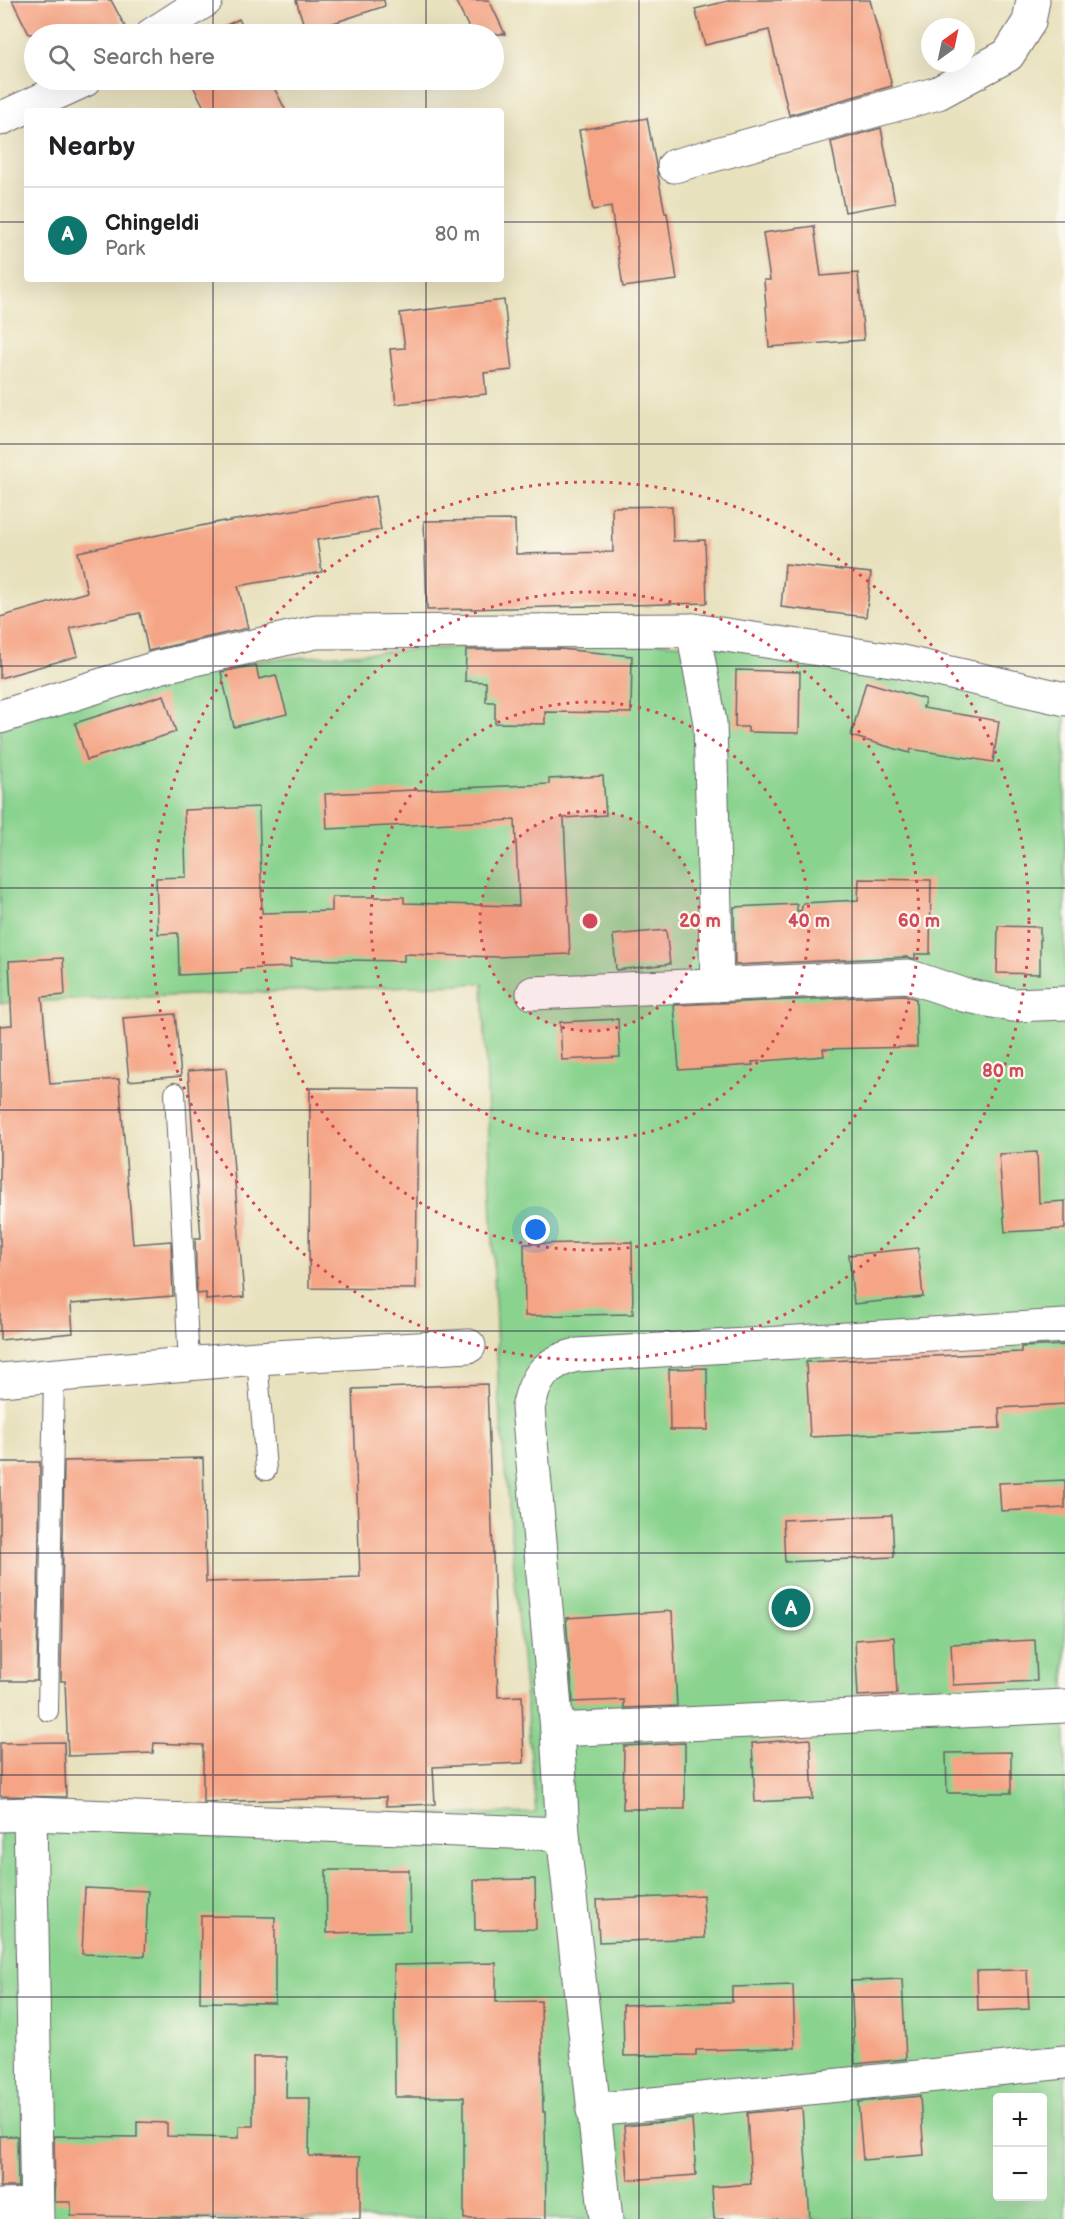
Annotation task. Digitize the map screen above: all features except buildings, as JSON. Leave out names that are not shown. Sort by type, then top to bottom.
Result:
[{"type":"street","points":[[169,24],[206,0]]},
{"type":"street","points":[[674,166],[939,93],[1008,55],[1029,22],[1033,0]]},
{"type":"street","points":[[0,119],[63,90]]},
{"type":"street","points":[[693,630],[710,723],[717,985]]},
{"type":"street","points":[[0,717],[159,667],[316,632],[693,630],[898,661],[1065,699]]},
{"type":"street","points":[[533,993],[908,976],[964,995],[1013,1005],[1065,1003]]},
{"type":"street","points":[[606,2219],[563,1834],[557,1730],[528,1408],[533,1388],[544,1372],[560,1359],[577,1355],[1065,1326]]},
{"type":"street","points":[[0,1380],[257,1358],[469,1346]]},
{"type":"street","points":[[557,1730],[1065,1706]]},
{"type":"street","points":[[0,2206],[36,2212],[15,1814],[563,1834]]},
{"type":"street","points":[[593,2110],[1065,2062]]},
{"type":"lane","points":[[176,1093],[189,1364]]},
{"type":"lane","points":[[257,1358],[266,1470]]},
{"type":"lane","points":[[48,1711],[54,1376]]},
{"type":"green space","points":[[597,638],[898,661],[1065,699],[1065,2219],[0,2219],[0,1820],[536,1813],[499,1403],[483,983],[0,1003],[0,718],[263,660]]},
{"type":"place","name":"Chingeldi","points":[[791,1608]]}]
